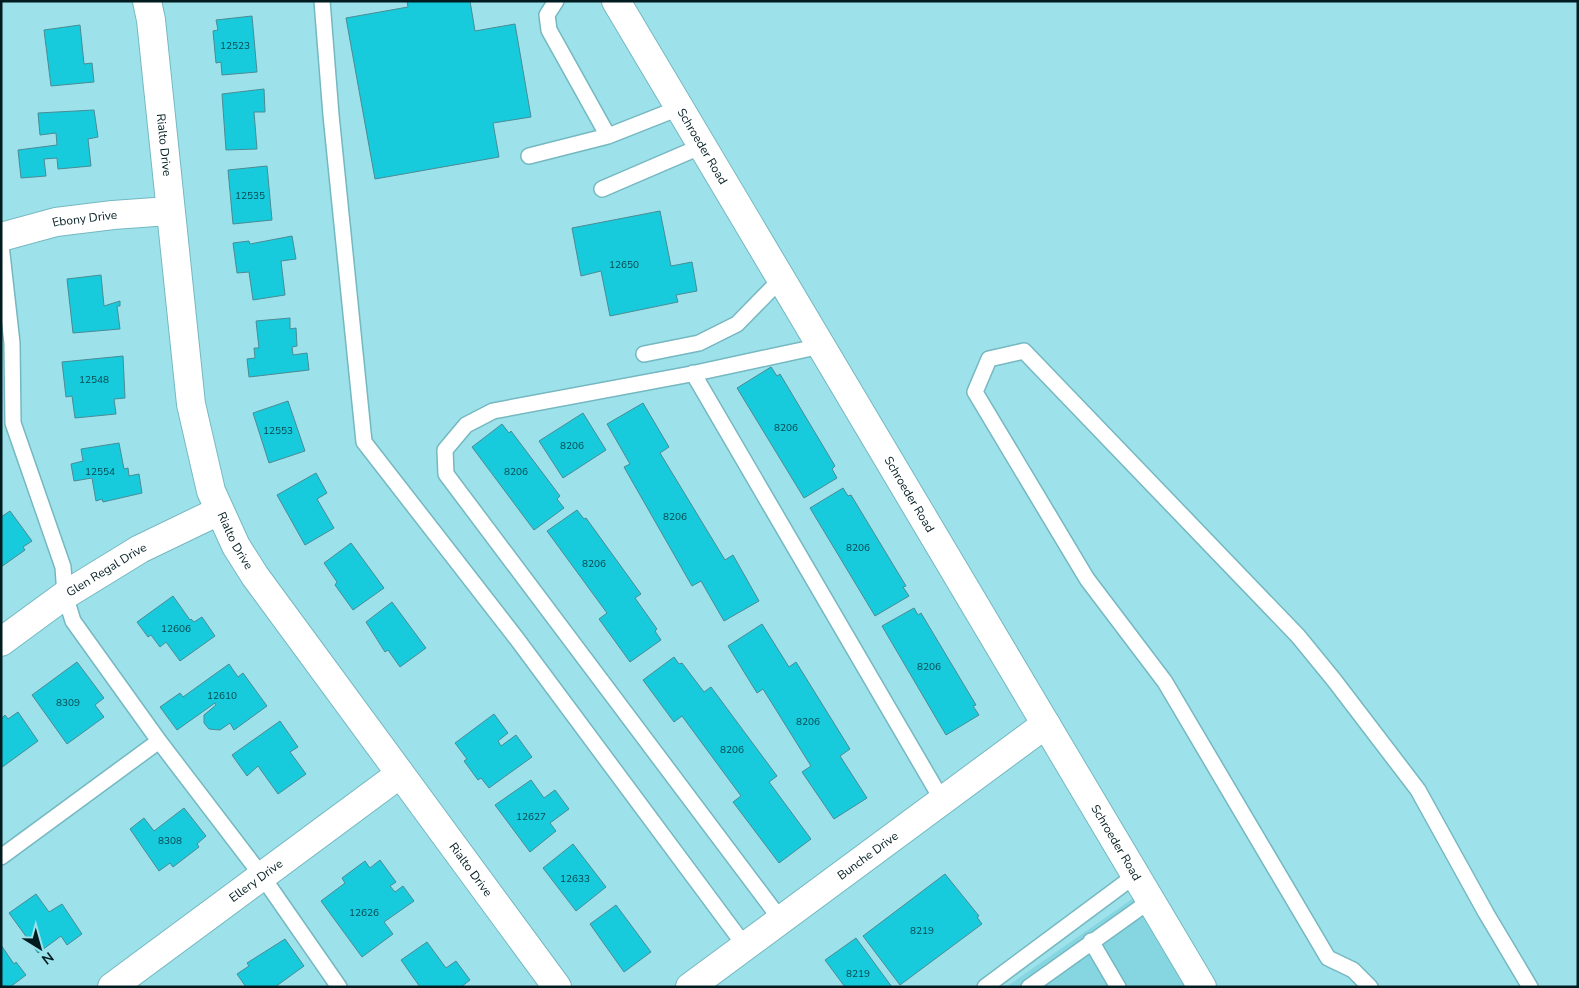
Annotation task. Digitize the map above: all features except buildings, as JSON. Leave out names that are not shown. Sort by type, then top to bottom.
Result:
[{"type":"street","name":"Rialto Drive","points":[[147,1],[151,20],[191,404],[211,491],[219,511],[236,546],[254,576],[557,987]]},
{"type":"street","name":"Schroeder Road","points":[[616,1],[1137,874],[1150,900],[1202,987]]},
{"type":"street","name":"Ebony Drive","points":[[1,238],[56,222],[113,214],[170,211]]},
{"type":"street","name":"Glen Regal Drive","points":[[1,642],[65,595],[140,549],[219,511]]},
{"type":"street","name":"Bunche Drive","points":[[690,987],[1046,724]]},
{"type":"street","name":"Ellery Drive","points":[[112,987],[400,774]]},
{"type":"lane","points":[[322,1],[331,115],[364,442],[517,640],[745,946]]},
{"type":"lane","points":[[556,1],[547,15],[549,30],[608,136]]},
{"type":"lane","points":[[529,156],[608,136],[679,108]]},
{"type":"lane","points":[[602,189],[702,146]]},
{"type":"lane","points":[[1,245],[12,344],[7,428],[63,567],[65,595],[73,621],[159,741],[262,876],[340,986]]},
{"type":"lane","points":[[644,354],[698,342],[737,324],[781,279]]},
{"type":"lane","points":[[781,920],[446,474],[446,450],[466,425],[493,411],[693,373],[821,346]]},
{"type":"lane","points":[[1370,987],[1353,970],[1328,958],[1165,682],[1087,579],[975,392],[989,359],[1024,350],[1298,636],[1418,790],[1486,913],[1530,987]]},
{"type":"lane","points":[[693,373],[942,800]]},
{"type":"lane","points":[[1,857],[159,741]]},
{"type":"lane","points":[[985,987],[1137,874]]},
{"type":"lane","points":[[1029,987],[1150,900]]},
{"type":"lane","points":[[1091,941],[1118,987]]},
{"type":"shaded area","points":[[1135,897],[1186,987],[1006,987]]}]
